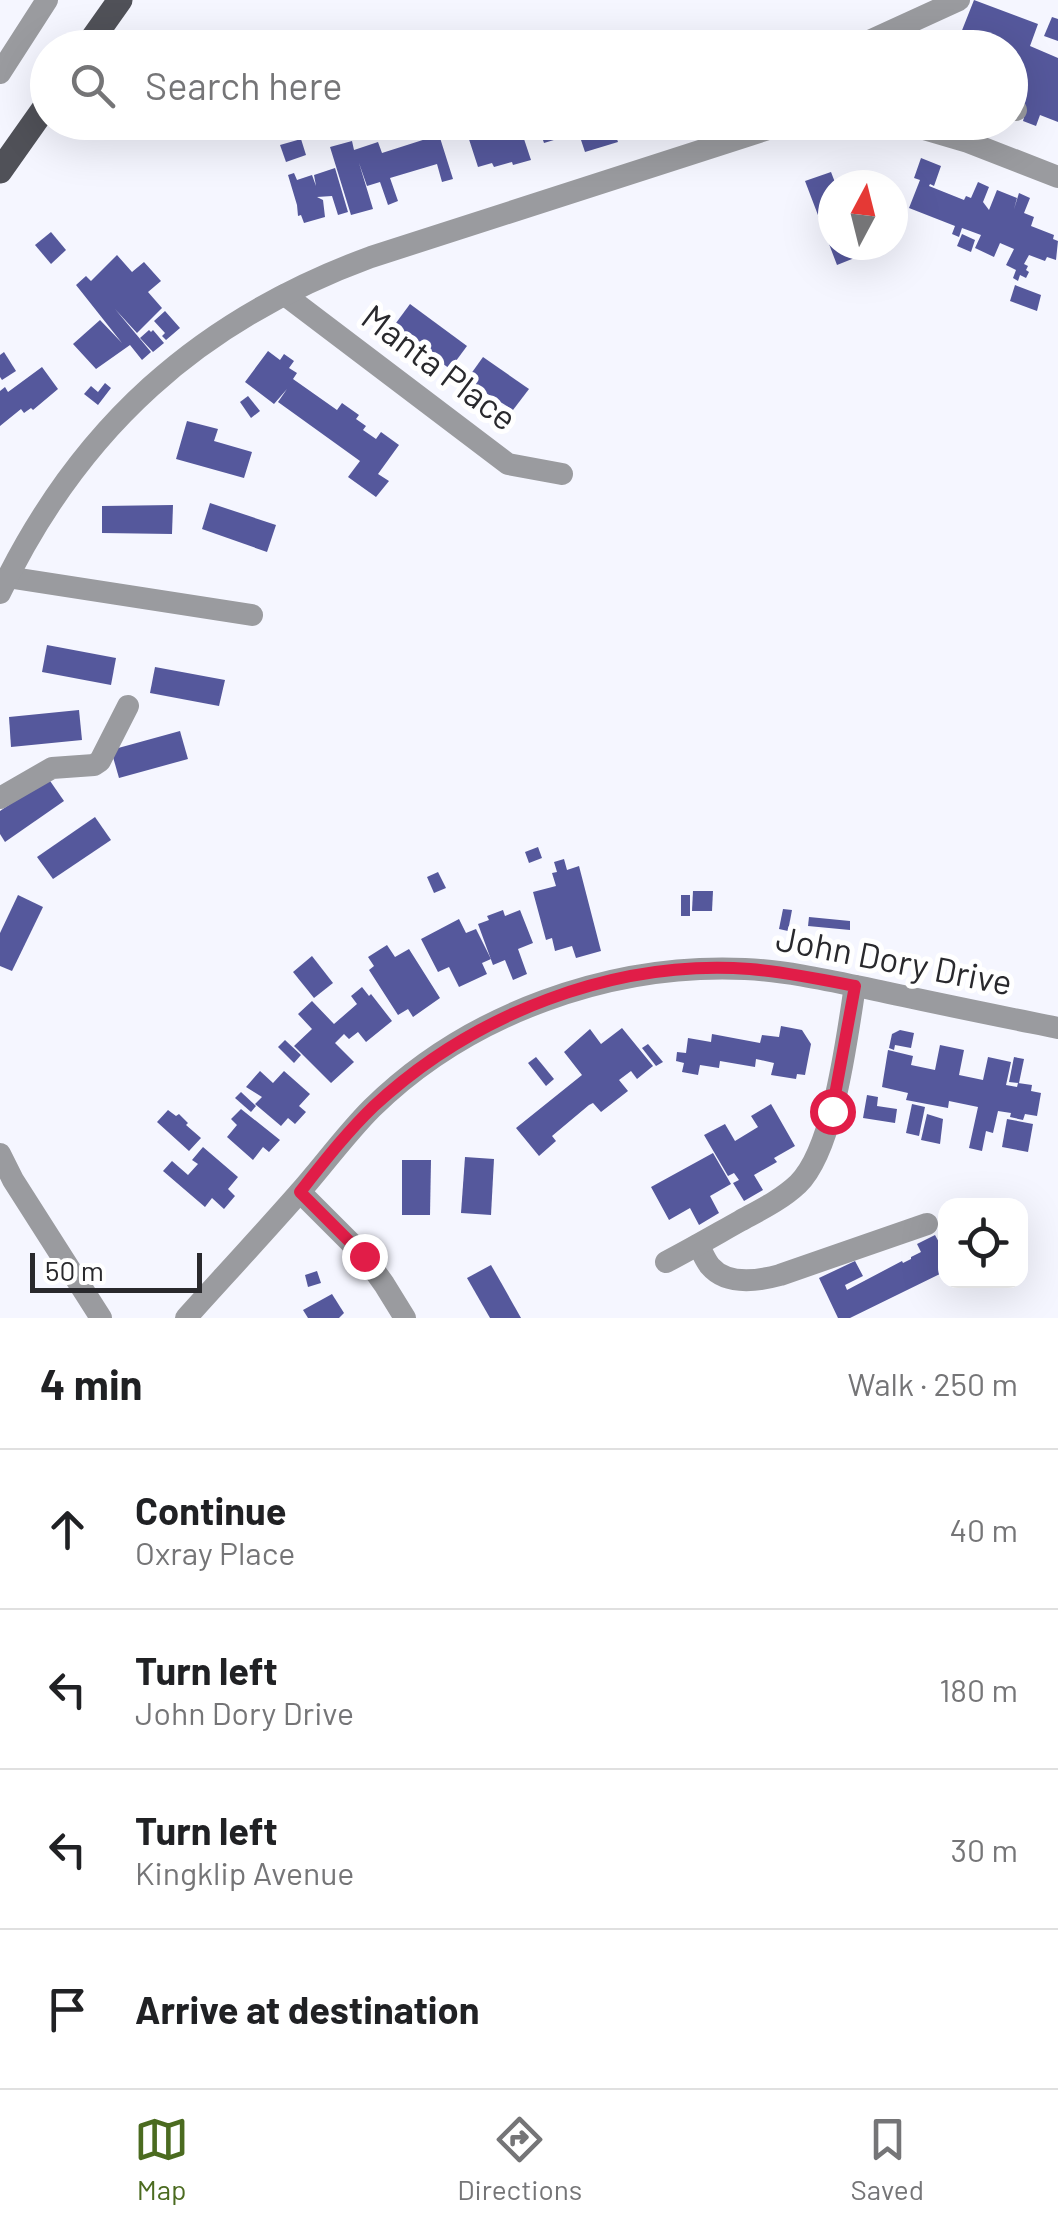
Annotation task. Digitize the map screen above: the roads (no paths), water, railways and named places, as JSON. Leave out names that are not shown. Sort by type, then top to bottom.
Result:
[{"type":"main road","points":[[99,30],[120,0]]},
{"type":"main road","points":[[0,170],[30,128]]},
{"type":"street","points":[[0,72],[47,0]]},
{"type":"street","points":[[893,30],[959,0]]},
{"type":"street","points":[[252,615],[4,585],[50,500],[124,410],[162,376],[244,316],[371,257],[734,140]]},
{"type":"street","points":[[961,140],[1058,178]]},
{"type":"street","name":"Manta Place","points":[[285,296],[508,464],[562,474]]},
{"type":"street","points":[[0,798],[52,768],[94,765],[100,761],[128,706]]},
{"type":"street","name":"John Dory Drive","points":[[186,1318],[373,1108],[410,1075],[458,1043],[533,1004],[644,974],[700,968],[749,969],[797,974],[1058,1028]]},
{"type":"street","points":[[666,1262],[782,1198],[802,1181],[825,1140],[855,986]]},
{"type":"street","points":[[0,1154],[101,1318]]},
{"type":"street","points":[[300,1192],[364,1256],[405,1318]]},
{"type":"street","points":[[698,1245],[710,1266],[722,1276],[757,1281],[927,1224]]}]
